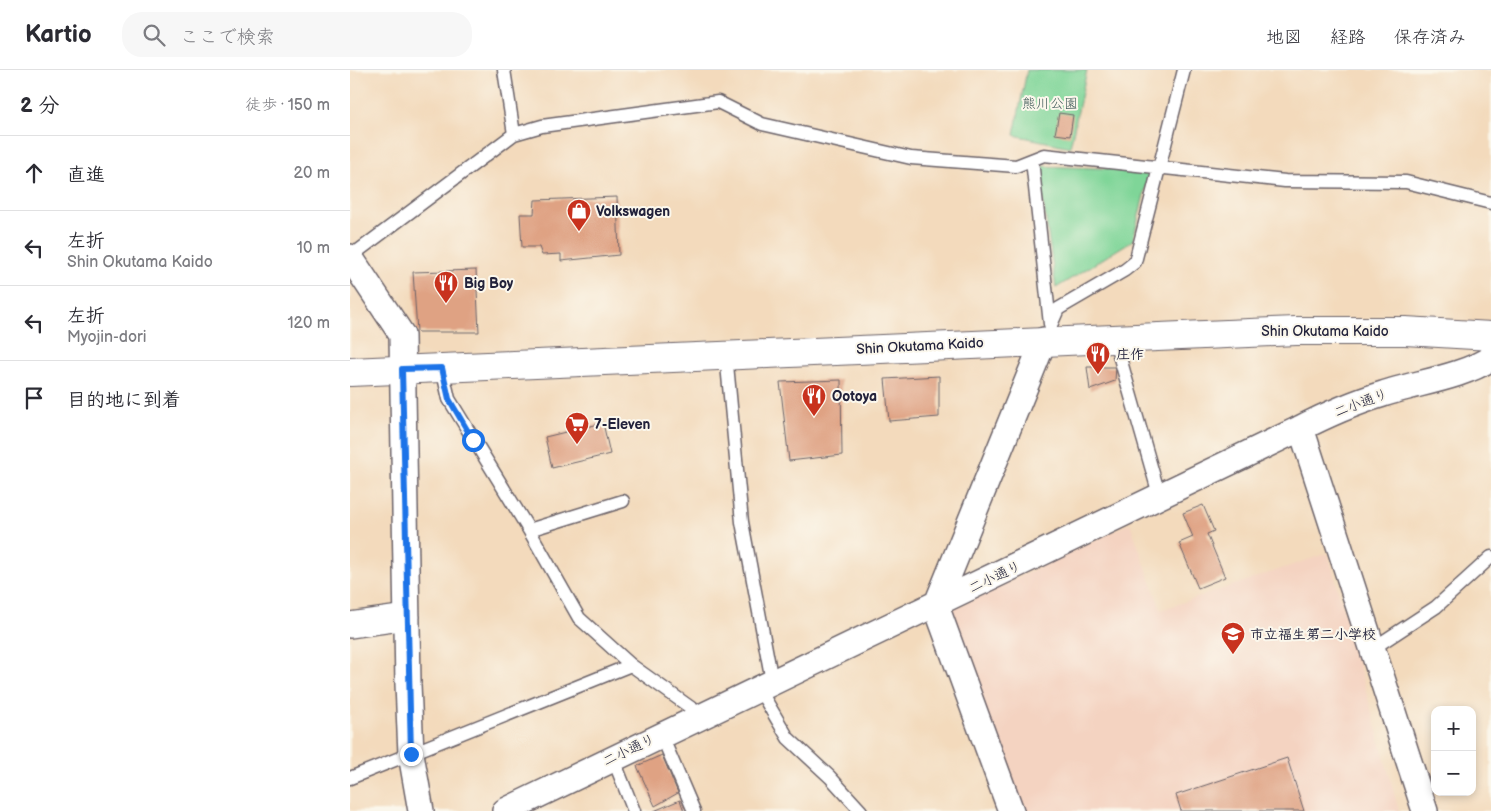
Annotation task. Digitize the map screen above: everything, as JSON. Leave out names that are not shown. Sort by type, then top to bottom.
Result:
[{"type":"main road","name":"Shin Okutama Kaido","points":[[350,372],[726,354],[1047,332],[1114,337],[1296,331],[1405,331],[1491,336]]},
{"type":"street","points":[[350,257],[400,332],[411,754],[421,811]]},
{"type":"street","points":[[1011,811],[936,606],[1047,332]]},
{"type":"street","name":"二小通り","points":[[505,811],[701,714],[936,606],[1301,428],[1381,394],[1458,372],[1491,358]]},
{"type":"street","points":[[1301,428],[1425,811]]},
{"type":"street","points":[[350,625],[407,617]]},
{"type":"lane","points":[[504,70],[514,134]]},
{"type":"lane","points":[[1047,332],[1058,309],[1125,270],[1135,262],[1184,70]]},
{"type":"lane","points":[[350,257],[514,134],[542,126],[718,102],[762,124],[912,158],[1016,166],[1044,155],[1285,181],[1406,182],[1491,203]]},
{"type":"lane","points":[[1032,160],[1047,332]]},
{"type":"lane","points":[[1114,337],[1160,498]]},
{"type":"lane","points":[[726,354],[742,522],[765,684],[788,738],[830,777],[861,811]]},
{"type":"lane","points":[[442,368],[449,399],[530,530],[579,618],[631,664],[701,714]]},
{"type":"lane","points":[[530,530],[623,501]]},
{"type":"lane","points":[[1372,649],[1436,607],[1491,557]]},
{"type":"lane","points":[[350,778],[631,664]]},
{"type":"lane","points":[[661,734],[694,811]]},
{"type":"lane","points":[[613,758],[634,811]]},
{"type":"shaded area","points":[[1130,523],[1161,610],[1328,553],[1399,811],[1021,811],[947,612]]},
{"type":"green space","name":"熊川公園","points":[[1027,70],[1087,70],[1070,147],[1014,135]]},
{"type":"green space","points":[[1038,166],[1150,170],[1133,240],[1056,288]]},
{"type":"building","points":[[1059,113],[1073,115],[1070,136],[1055,134]]},
{"type":"building","points":[[617,197],[619,255],[561,261],[561,254],[542,255],[539,247],[522,247],[520,214],[534,214],[535,200]]},
{"type":"building","points":[[476,270],[479,332],[417,332],[413,272]]},
{"type":"building","points":[[1087,367],[1116,367],[1115,381],[1090,390]]},
{"type":"building","points":[[939,376],[939,417],[889,421],[885,379]]},
{"type":"building","points":[[841,380],[842,455],[789,461],[780,382]]},
{"type":"building","name":"7-Eleven","points":[[603,423],[610,454],[552,468],[545,437]]},
{"type":"building","points":[[1203,505],[1214,531],[1207,534],[1225,577],[1198,588],[1179,543],[1193,537],[1183,513]]},
{"type":"building","points":[[662,755],[678,793],[655,806],[637,766]]},
{"type":"building","points":[[1287,758],[1304,811],[1181,811],[1176,795]]},
{"type":"building","points":[[680,800],[684,811],[654,811]]},
{"type":"place","name":"Volkswagen","points":[[579,232]]},
{"type":"place","name":"Big Boy","points":[[446,304]]},
{"type":"place","name":"庄作","points":[[1098,375]]},
{"type":"place","name":"Ootoya","points":[[814,417]]},
{"type":"place","name":"7-Eleven","points":[[577,445]]},
{"type":"place","name":"市立福生第二小学校","points":[[1233,655]]},
{"type":"route","points":[[411,754],[402,369],[442,368],[449,399],[473,440]]}]
